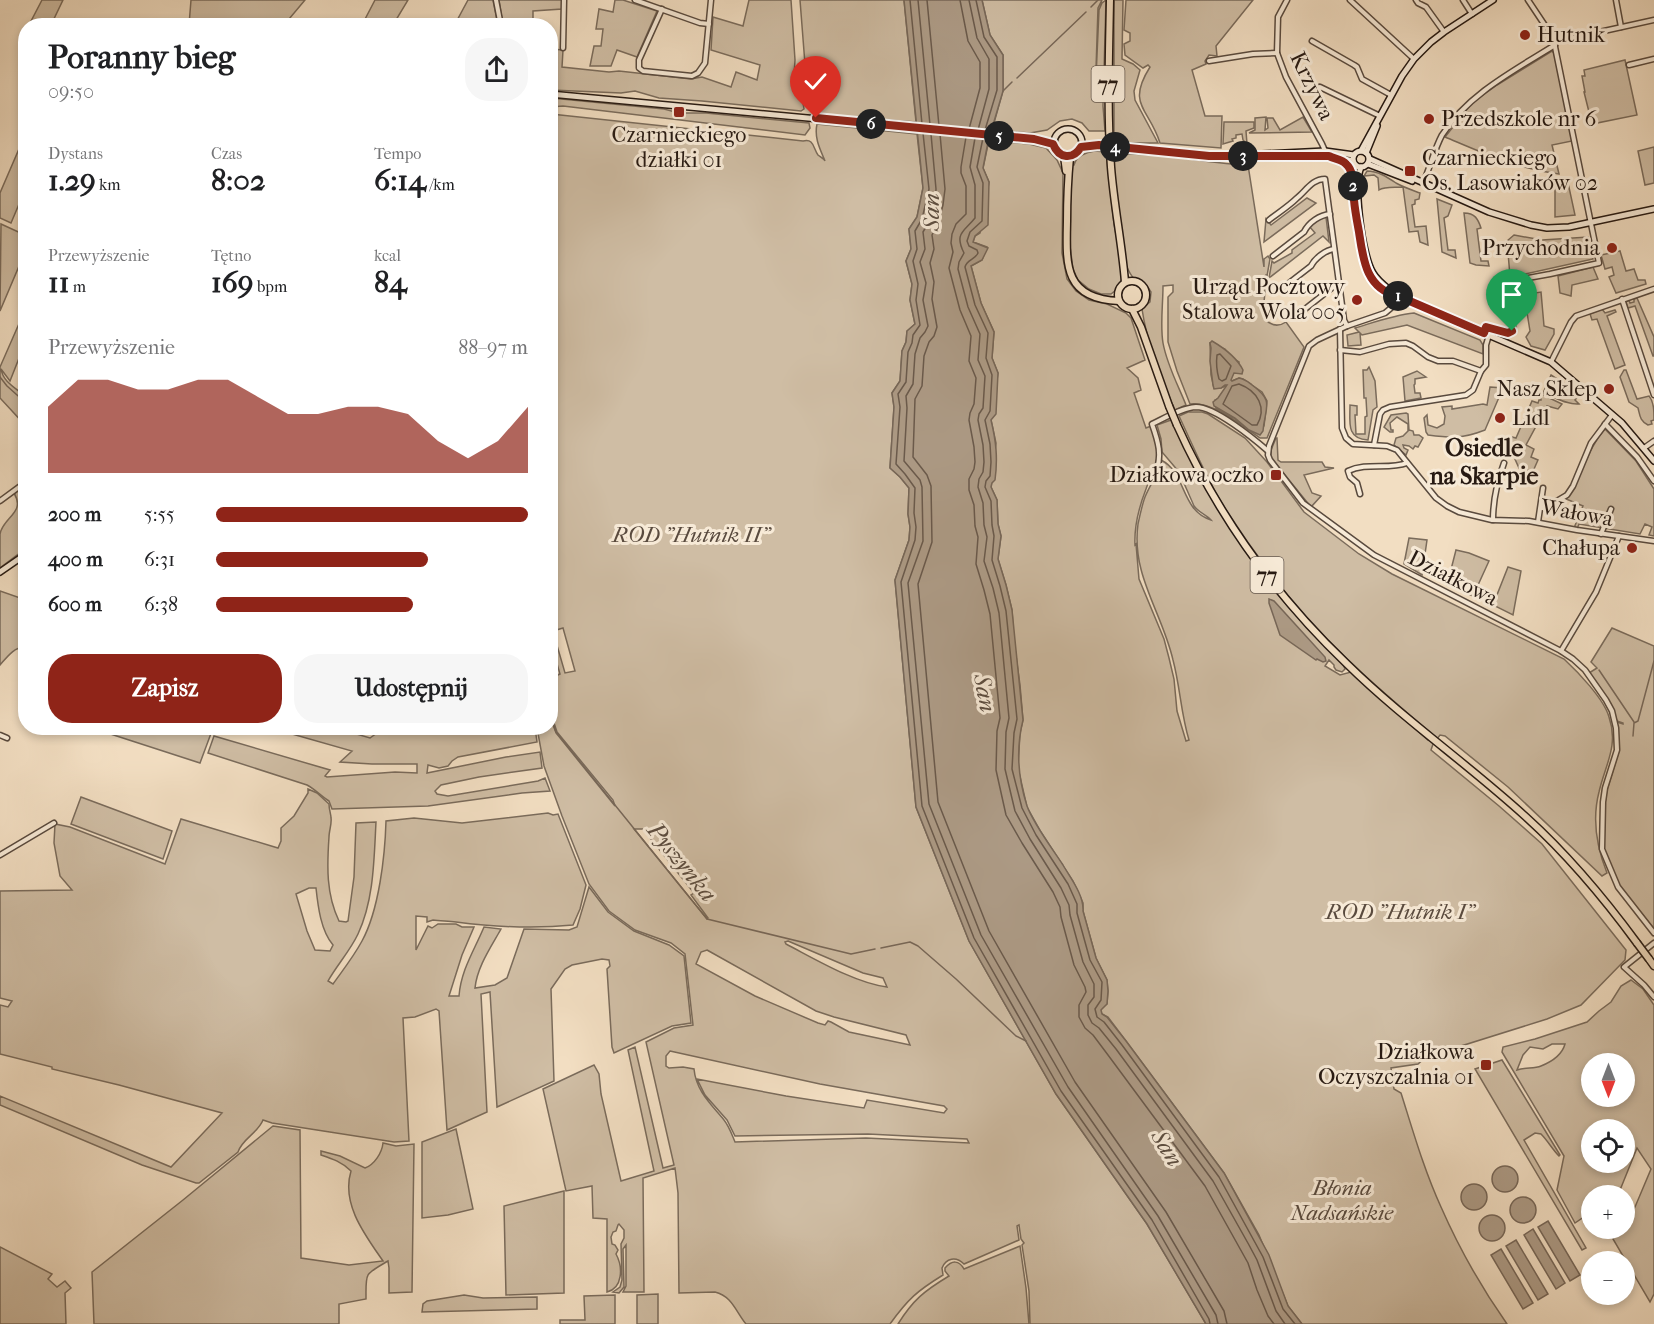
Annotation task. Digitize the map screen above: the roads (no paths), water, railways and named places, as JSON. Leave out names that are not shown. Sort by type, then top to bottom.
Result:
[{"type":"main road","name":"77","points":[[1110,3],[1108,99],[1110,153],[1124,260],[1129,281],[1141,284],[1146,291],[1144,302],[1135,308],[1169,406],[1195,461],[1221,508],[1276,587],[1309,625],[1344,662],[1502,796],[1552,842],[1593,886],[1654,966]]},
{"type":"main road","points":[[1067,157],[1066,255],[1068,268],[1080,288],[1109,301],[1119,298]]},
{"type":"main road","points":[[1129,281],[1120,286],[1119,298],[1125,307],[1135,308]]},
{"type":"street","points":[[496,0],[499,18]]},
{"type":"street","points":[[563,48],[564,0]]},
{"type":"street","points":[[635,0],[700,23],[709,24]]},
{"type":"street","points":[[662,9],[639,60],[639,68],[643,71],[692,76],[698,73],[705,63],[711,0]]},
{"type":"street","name":"Krzywa","points":[[1287,0],[1278,17],[1277,53],[1286,77],[1327,154]]},
{"type":"street","points":[[1350,0],[1414,59]]},
{"type":"street","points":[[1416,0],[1426,7],[1444,32]]},
{"type":"street","points":[[1463,0],[1472,14]]},
{"type":"street","points":[[1353,179],[1356,162],[1375,134],[1380,116],[1414,59],[1444,32],[1493,0]]},
{"type":"street","points":[[1374,445],[1380,414],[1383,410],[1469,393],[1473,390],[1487,362],[1486,327],[1508,333],[1512,331],[1510,282],[1599,263],[1555,44],[1528,0]]},
{"type":"street","points":[[1616,0],[1621,27]]},
{"type":"street","points":[[1423,184],[1441,136],[1458,114],[1495,83],[1555,44],[1654,20]]},
{"type":"street","points":[[1312,41],[1358,67],[1362,80],[1391,96]]},
{"type":"street","points":[[1209,61],[1253,54],[1277,53]]},
{"type":"street","points":[[1629,65],[1654,59]]},
{"type":"street","points":[[1320,87],[1380,116]]},
{"type":"street","points":[[558,95],[1054,141]]},
{"type":"street","points":[[1069,128],[1078,132],[1082,144],[1077,153],[1067,157],[1057,152],[1054,141],[1060,130],[1069,128]]},
{"type":"street","points":[[1082,144],[1209,156],[1277,157],[1327,154],[1356,162],[1369,162],[1489,212],[1531,225],[1558,228],[1654,209]]},
{"type":"street","points":[[1364,152],[1369,162]]},
{"type":"street","points":[[1327,154],[1346,163],[1350,169],[1361,253],[1372,279],[1383,290],[1390,295],[1398,296],[1551,362],[1612,414],[1654,461]]},
{"type":"street","points":[[1356,162],[1361,226],[1367,259],[1376,278],[1398,296]]},
{"type":"street","points":[[1269,220],[1318,179],[1323,178],[1326,181],[1339,286],[1347,326]]},
{"type":"street","points":[[1273,256],[1304,232],[1307,226],[1315,220],[1322,215],[1330,214]]},
{"type":"street","points":[[1280,290],[1311,266],[1313,261],[1329,249],[1334,249]]},
{"type":"street","points":[[1305,309],[1333,287],[1339,286]]},
{"type":"street","points":[[1551,362],[1576,316],[1654,289]]},
{"type":"street","points":[[1155,474],[1160,450],[1152,424],[1195,407],[1207,409],[1220,416],[1268,451],[1306,350],[1313,342],[1340,329],[1385,313],[1398,296]]},
{"type":"street","points":[[1622,299],[1654,395]]},
{"type":"street","name":"Wałowa","points":[[1340,329],[1342,428],[1346,438],[1353,444],[1392,448],[1442,503],[1459,512],[1493,520],[1538,522],[1654,542]]},
{"type":"street","points":[[1341,350],[1360,352],[1389,344],[1413,345],[1428,357],[1438,361],[1453,361],[1481,371]]},
{"type":"street","points":[[1541,508],[1545,508],[1566,495],[1573,486],[1591,443],[1612,414]]},
{"type":"street","points":[[1605,424],[1637,458],[1654,481]]},
{"type":"street","points":[[1644,448],[1654,442]]},
{"type":"street","name":"Działkowa","points":[[1268,451],[1270,460],[1303,503],[1374,555],[1561,651],[1585,670],[1612,711],[1616,728],[1616,755],[1605,788],[1603,802],[1602,849],[1618,887],[1654,933]]},
{"type":"street","points":[[1360,494],[1357,483],[1350,477],[1348,471],[1363,467],[1398,466],[1407,463]]},
{"type":"street","points":[[1493,520],[1495,492],[1504,463]]},
{"type":"street","points":[[0,501],[18,488]]},
{"type":"street","points":[[1538,522],[1543,488]]},
{"type":"street","points":[[1601,534],[1611,509]]},
{"type":"street","points":[[1561,651],[1596,592],[1619,536]]},
{"type":"street","points":[[0,572],[18,560]]},
{"type":"street","points":[[0,735],[7,738]]},
{"type":"street","points":[[0,855],[54,823]]},
{"type":"street","points":[[1654,943],[1624,967],[1654,997]]},
{"type":"water","name":"San","points":[[904,0],[982,0],[990,35],[1003,55],[1003,91],[983,168],[989,182],[988,225],[975,236],[973,242],[988,248],[982,260],[971,266],[981,303],[994,332],[992,358],[998,373],[996,414],[991,420],[996,464],[995,480],[991,487],[997,500],[1001,536],[998,559],[1012,610],[1023,720],[1019,741],[1019,763],[1027,806],[1079,893],[1096,958],[1107,980],[1107,1004],[1101,1010],[1102,1014],[1126,1041],[1224,1173],[1269,1255],[1288,1306],[1302,1324],[1206,1324],[1147,1224],[1056,1094],[969,941],[916,807],[895,580],[909,540],[909,488],[890,468],[894,407],[892,393],[900,381],[902,351],[907,331],[915,324],[910,300],[912,284],[906,261],[911,249],[909,229],[917,217],[923,188]]},
{"type":"water","points":[[1212,341],[1230,354],[1243,370],[1242,374],[1234,373],[1231,380],[1239,378],[1246,380],[1264,396],[1267,405],[1263,431],[1260,435],[1214,406],[1213,402],[1227,385],[1214,389],[1210,361]]},
{"type":"water","points":[[1269,599],[1274,601],[1325,657],[1326,661],[1316,660],[1280,635]]},
{"type":"water","points":[[1505,1166],[1514,1170],[1518,1179],[1514,1188],[1505,1192],[1496,1188],[1492,1179],[1496,1170]]},
{"type":"water","points":[[1474,1184],[1483,1188],[1487,1197],[1483,1206],[1474,1210],[1465,1206],[1461,1197],[1465,1188]]},
{"type":"water","points":[[1523,1197],[1532,1201],[1536,1210],[1532,1219],[1523,1223],[1514,1219],[1510,1210],[1514,1201]]},
{"type":"water","points":[[1492,1215],[1501,1219],[1505,1228],[1501,1237],[1492,1241],[1483,1237],[1479,1228],[1483,1219]]},
{"type":"water","points":[[1548,1221],[1580,1275],[1570,1281],[1538,1227]]},
{"type":"water","points":[[1533,1229],[1565,1283],[1556,1289],[1524,1235]]},
{"type":"water","points":[[1516,1240],[1548,1294],[1538,1300],[1506,1246]]},
{"type":"water","points":[[1501,1249],[1533,1303],[1523,1309],[1491,1255]]},
{"type":"waterway","points":[[1091,7],[1098,0]]},
{"type":"waterway","points":[[1017,78],[1086,12]]},
{"type":"waterway","points":[[1003,91],[1012,82]]},
{"type":"waterway","name":"Pyszynka","points":[[0,377],[18,396]]},
{"type":"waterway","points":[[1633,736],[1634,723],[1638,721],[1654,661]]},
{"type":"waterway","points":[[1599,670],[1634,722]]},
{"type":"waterway","name":"Pyszynka","points":[[558,734],[707,919],[851,954],[875,949]]},
{"type":"waterway","name":"Pyszynka","points":[[881,948],[910,942],[918,946],[1016,1036],[1026,1041]]},
{"type":"place","name":"Hutnik","points":[[1525,35]]},
{"type":"place","name":"Czarnieckiego działki 01","points":[[679,112]]},
{"type":"place","name":"Przedszkole nr 6","points":[[1429,119]]},
{"type":"place","name":"Czarnieckiego Os. Lasowiaków 02","points":[[1410,171]]},
{"type":"place","name":"Przychodnia","points":[[1612,248]]},
{"type":"place","name":"Urząd Pocztowy Stalowa Wola 005","points":[[1357,300]]},
{"type":"place","name":"Nasz Sklep","points":[[1609,389]]},
{"type":"place","name":"Lidl","points":[[1500,418]]},
{"type":"place","name":"Działkowa oczko","points":[[1276,475]]},
{"type":"place","name":"Chałupa","points":[[1632,548]]},
{"type":"place","name":"Działkowa Oczyszczalnia 01","points":[[1486,1065]]},
{"type":"district","name":"Osiedle na Skarpie","points":[[1484,462]]},
{"type":"park label","name":"ROD \"Hutnik II\"","points":[[691,535]]},
{"type":"park label","name":"ROD \"Hutnik I\"","points":[[1400,912]]},
{"type":"park label","name":"Błonia Nadsańskie","points":[[1342,1200]]}]
